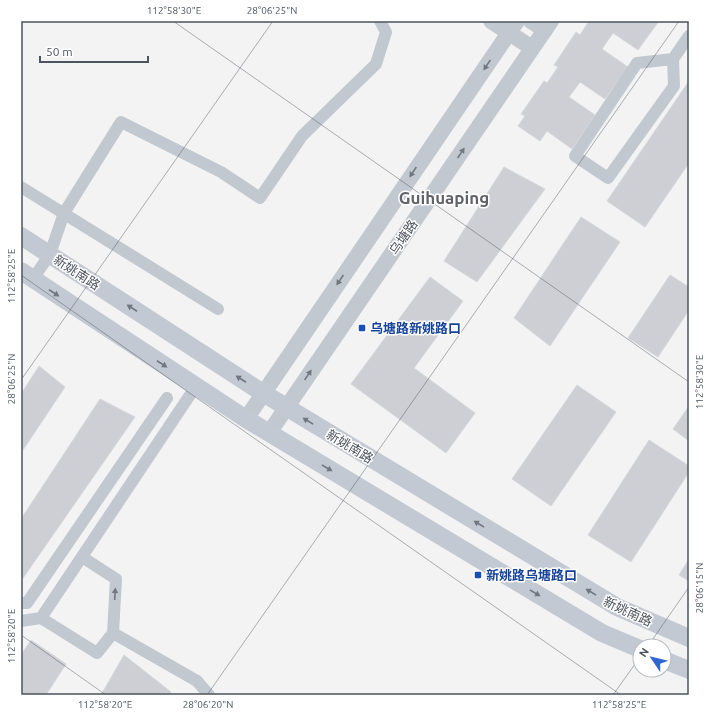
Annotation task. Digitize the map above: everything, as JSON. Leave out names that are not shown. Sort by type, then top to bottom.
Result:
[{"type":"main road","name":"新姚南路","points":[[21,236],[263,393],[617,608],[689,638]]},
{"type":"main road","points":[[27,275],[246,419],[602,633],[632,646]]},
{"type":"main road","points":[[672,663],[689,670]]},
{"type":"street","points":[[27,275],[50,254],[64,213],[121,122],[221,172],[260,198],[302,136],[376,64],[386,32],[380,21]]},
{"type":"street","points":[[491,21],[513,27],[532,48]]},
{"type":"street","points":[[531,21],[548,25]]},
{"type":"street","name":"乌塘路","points":[[269,432],[548,25]]},
{"type":"street","points":[[246,419],[513,27]]},
{"type":"street","points":[[673,59],[637,63],[575,156],[608,178],[674,86],[673,59],[689,36]]},
{"type":"street","points":[[21,187],[218,309]]},
{"type":"street","points":[[41,618],[196,386]]},
{"type":"street","points":[[21,603],[27,603],[166,398]]},
{"type":"street","points":[[21,621],[41,618],[97,653],[113,633],[116,579],[82,557]]},
{"type":"street","points":[[113,633],[197,681],[209,695]]},
{"type":"building","points":[[589,21],[659,21],[638,50],[613,33],[602,49],[628,67],[605,99],[580,82],[569,97],[595,115],[572,149],[547,131],[540,141],[518,126],[525,116],[521,114],[544,81],[547,83],[558,67],[554,65],[576,32],[580,35]]},
{"type":"building","points":[[689,81],[689,163],[645,227],[607,201]]},
{"type":"building","points":[[504,167],[545,189],[477,282],[444,261]]},
{"type":"building","points":[[581,217],[620,242],[550,346],[514,318]]},
{"type":"building","points":[[670,275],[689,287],[689,310],[658,357],[628,338]]},
{"type":"building","points":[[430,277],[463,301],[414,368],[475,413],[446,453],[351,384]]},
{"type":"building","points":[[39,366],[65,387],[21,453],[21,394]]},
{"type":"building","points":[[577,385],[616,412],[551,506],[512,479]]},
{"type":"building","points":[[100,399],[135,417],[21,581],[21,519]]},
{"type":"building","points":[[689,406],[689,441],[673,429]]},
{"type":"building","points":[[649,440],[689,466],[689,472],[631,562],[588,535]]},
{"type":"building","points":[[689,559],[689,581],[679,575]]},
{"type":"building","points":[[31,640],[66,664],[46,695],[21,695],[21,655]]},
{"type":"building","points":[[124,655],[171,692],[169,695],[101,695]]},
{"type":"place","name":"乌塘路新姚路口","points":[[362,328]]},
{"type":"place","name":"新姚路乌塘路口","points":[[478,575]]},
{"type":"district","name":"Guihuaping","points":[[444,197]]}]
